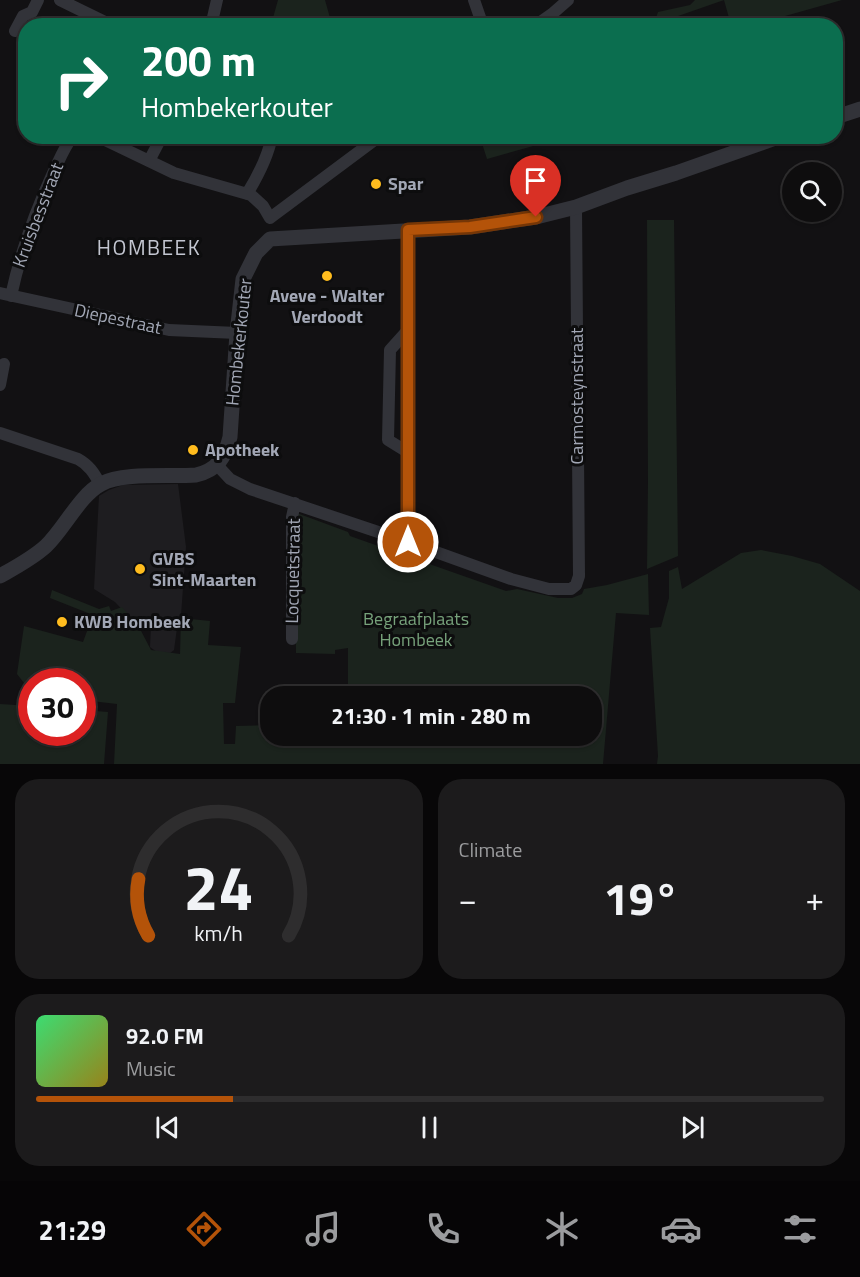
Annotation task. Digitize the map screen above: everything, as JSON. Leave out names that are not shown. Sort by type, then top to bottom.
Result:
[{"type":"street","points":[[22,18],[32,12],[38,0]]},
{"type":"street","points":[[60,0],[97,18]]},
{"type":"street","points":[[213,18],[217,0]]},
{"type":"street","points":[[474,0],[480,18]]},
{"type":"street","points":[[546,18],[568,0]]},
{"type":"street","points":[[15,31],[18,25]]},
{"type":"street","points":[[843,115],[860,109]]},
{"type":"street","name":"Kruisbesstraat","points":[[5,294],[16,272],[46,188],[68,144]]},
{"type":"street","points":[[114,144],[174,173],[251,195],[263,206],[270,218],[270,239],[470,227],[536,217],[576,207],[758,144]]},
{"type":"street","points":[[149,161],[158,144]]},
{"type":"street","points":[[247,194],[271,144]]},
{"type":"street","points":[[270,218],[369,144]]},
{"type":"street","name":"Carmosteynstraat","points":[[576,207],[579,576],[576,585]]},
{"type":"street","points":[[408,230],[408,542]]},
{"type":"street","name":"Hombekerkouter","points":[[217,465],[226,453],[230,437],[237,333],[245,274],[256,253],[270,239]]},
{"type":"street","name":"Diepestraat","points":[[5,294],[170,330],[237,333]]},
{"type":"street","points":[[408,330],[390,350],[388,440],[409,453]]},
{"type":"street","points":[[0,385],[4,364]]},
{"type":"street","points":[[0,433],[78,459],[93,471],[100,484]]},
{"type":"street","points":[[0,576],[46,545],[83,500],[100,484],[129,477],[204,474],[217,465]]},
{"type":"street","name":"Locquetstraat","points":[[217,465],[235,483],[250,489],[531,585],[571,590],[576,585]]},
{"type":"street","name":"Locquetstraat","points":[[292,639],[292,517],[295,504]]},
{"type":"shaded area","name":"GVBS Sint-Maarten","points":[[178,484],[186,547],[180,629],[177,628],[174,650],[170,653],[157,652],[150,647],[151,626],[138,626],[115,602],[94,589],[99,496],[123,485]]},
{"type":"green space","points":[[278,0],[325,0],[330,18],[273,18]]},
{"type":"green space","points":[[695,0],[724,0],[672,18],[656,18],[658,12],[690,5]]},
{"type":"green space","points":[[724,0],[842,0],[778,18],[729,18]]},
{"type":"green space","points":[[482,144],[541,144],[487,159]]},
{"type":"green space","points":[[647,220],[674,220],[678,556],[647,569],[648,482]]},
{"type":"green space","name":"Begraafplaats Hombeek","points":[[294,512],[348,532],[350,536],[506,591],[517,589],[558,598],[572,598],[582,594],[584,589],[648,574],[649,615],[616,613],[603,764],[114,764],[117,704],[96,702],[96,668],[18,668],[17,674],[24,626],[83,642],[93,615],[50,598],[52,590],[99,609],[109,606],[111,611],[122,607],[139,627],[151,650],[180,654],[181,618],[210,621],[208,645],[241,647],[235,703],[223,703],[224,744],[235,744],[236,726],[260,725],[260,746],[602,746],[602,686],[348,686],[348,648],[335,650],[335,654],[296,653]]},
{"type":"green space","points":[[761,550],[820,564],[860,591],[860,764],[657,764],[650,628],[661,627],[669,598],[669,571],[678,567],[682,589],[741,553]]},
{"type":"green space","points":[[0,704],[18,705],[18,746],[96,746],[96,711],[108,712],[104,764],[0,764]]},
{"type":"place","name":"Spar","points":[[376,184]]},
{"type":"place","name":"Aveve - Walter Verdoodt","points":[[327,276]]},
{"type":"place","name":"Apotheek","points":[[193,450]]},
{"type":"place","name":"GVBS Sint-Maarten","points":[[140,569]]},
{"type":"place","name":"KWB Hombeek","points":[[62,622]]},
{"type":"district","name":"HOMBEEK","points":[[149,248]]},
{"type":"route","points":[[408,542],[408,230],[470,227],[536,217]]}]
